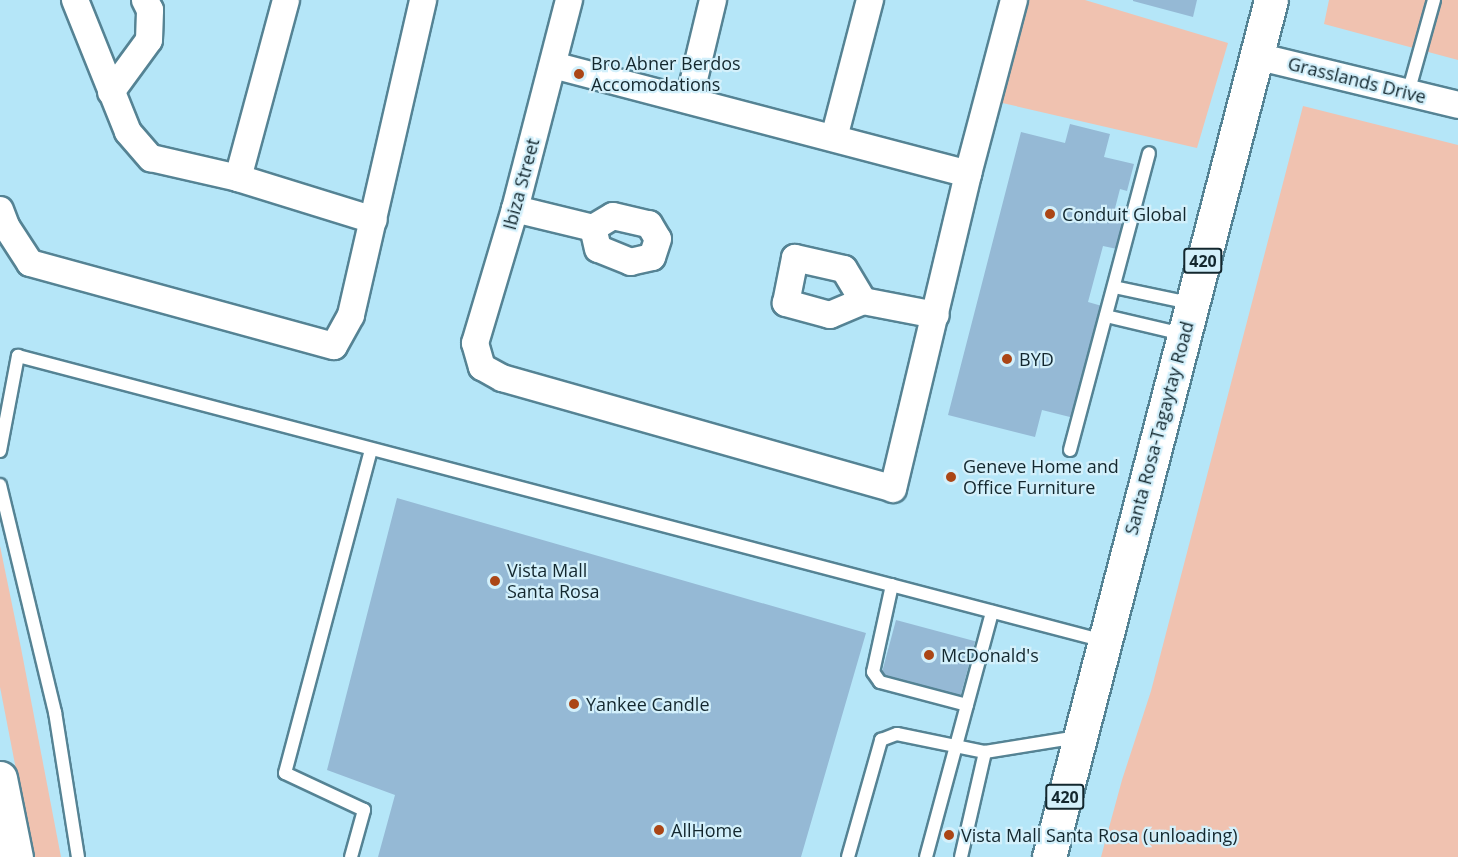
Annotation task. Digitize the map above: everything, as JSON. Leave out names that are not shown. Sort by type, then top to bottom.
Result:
[{"type":"main road","name":"Santa Rosa-Tagaytay Road","points":[[1049,857],[1271,0]]},
{"type":"main road","points":[[0,778],[16,857]]},
{"type":"street","points":[[75,0],[128,132],[151,158],[238,178],[374,220]]},
{"type":"street","points":[[111,92],[149,40],[150,10],[145,0]]},
{"type":"street","points":[[238,178],[286,0]]},
{"type":"street","points":[[0,210],[6,226],[30,263],[334,346],[351,315],[423,0]]},
{"type":"street","name":"Ibiza Street","points":[[569,0],[515,209],[475,343],[482,367],[502,378],[893,489],[936,315]]},
{"type":"street","points":[[689,100],[713,0]]},
{"type":"street","points":[[834,138],[870,0]]},
{"type":"street","points":[[863,301],[936,315],[968,174],[1014,0]]},
{"type":"street","name":"Grasslands Drive","points":[[1256,56],[1458,105]]},
{"type":"street","points":[[553,66],[968,174]]},
{"type":"street","points":[[515,209],[593,228]]},
{"type":"lane","points":[[1408,93],[1434,0]]},
{"type":"lane","points":[[1070,450],[1149,153]]},
{"type":"lane","points":[[1114,287],[1187,319]]},
{"type":"lane","points":[[1106,316],[1187,319]]},
{"type":"lane","points":[[0,452],[18,356],[1104,642]]},
{"type":"lane","points":[[351,857],[364,810],[285,773],[371,449]]},
{"type":"lane","points":[[0,485],[55,712],[78,857]]},
{"type":"lane","points":[[892,585],[873,672],[880,682],[967,705]]},
{"type":"lane","points":[[926,857],[992,612]]},
{"type":"lane","points":[[848,857],[881,740],[897,734],[985,752],[1080,736]]},
{"type":"lane","points":[[961,857],[985,752]]},
{"type":"shaded area","points":[[1024,0],[1085,0],[1228,43],[1197,148],[998,102]]},
{"type":"shaded area","points":[[1329,0],[1458,0],[1458,60],[1324,24]]},
{"type":"shaded area","points":[[1303,106],[1458,145],[1458,857],[1101,857],[1122,780],[1151,691]]},
{"type":"shaded area","points":[[0,546],[61,857],[33,857],[0,687]]},
{"type":"building","points":[[1133,0],[1197,0],[1193,17],[1133,1]]},
{"type":"building","points":[[1070,124],[1110,134],[1104,157],[1134,164],[1127,191],[1120,189],[1112,220],[1123,223],[1117,249],[1103,246],[1088,302],[1102,306],[1074,418],[1042,410],[1035,437],[948,415],[1021,132],[1065,143]]},
{"type":"building","points":[[397,498],[866,633],[801,857],[378,857],[395,795],[327,770]]},
{"type":"building","name":"McDonald's","points":[[896,620],[975,641],[961,695],[882,674]]},
{"type":"place","name":"Bro Abner Berdos Accomodations","points":[[579,74]]},
{"type":"place","name":"Conduit Global","points":[[1050,214]]},
{"type":"place","name":"BYD","points":[[1007,359]]},
{"type":"place","name":"Geneve Home and Office Furniture","points":[[951,477]]},
{"type":"place","name":"Vista Mall Santa Rosa","points":[[495,581]]},
{"type":"place","name":"McDonald's","points":[[929,655]]},
{"type":"place","name":"Yankee Candle","points":[[574,704]]},
{"type":"place","name":"AllHome","points":[[659,830]]},
{"type":"place","name":"Vista Mall Santa Rosa (unloading)","points":[[949,835]]}]
